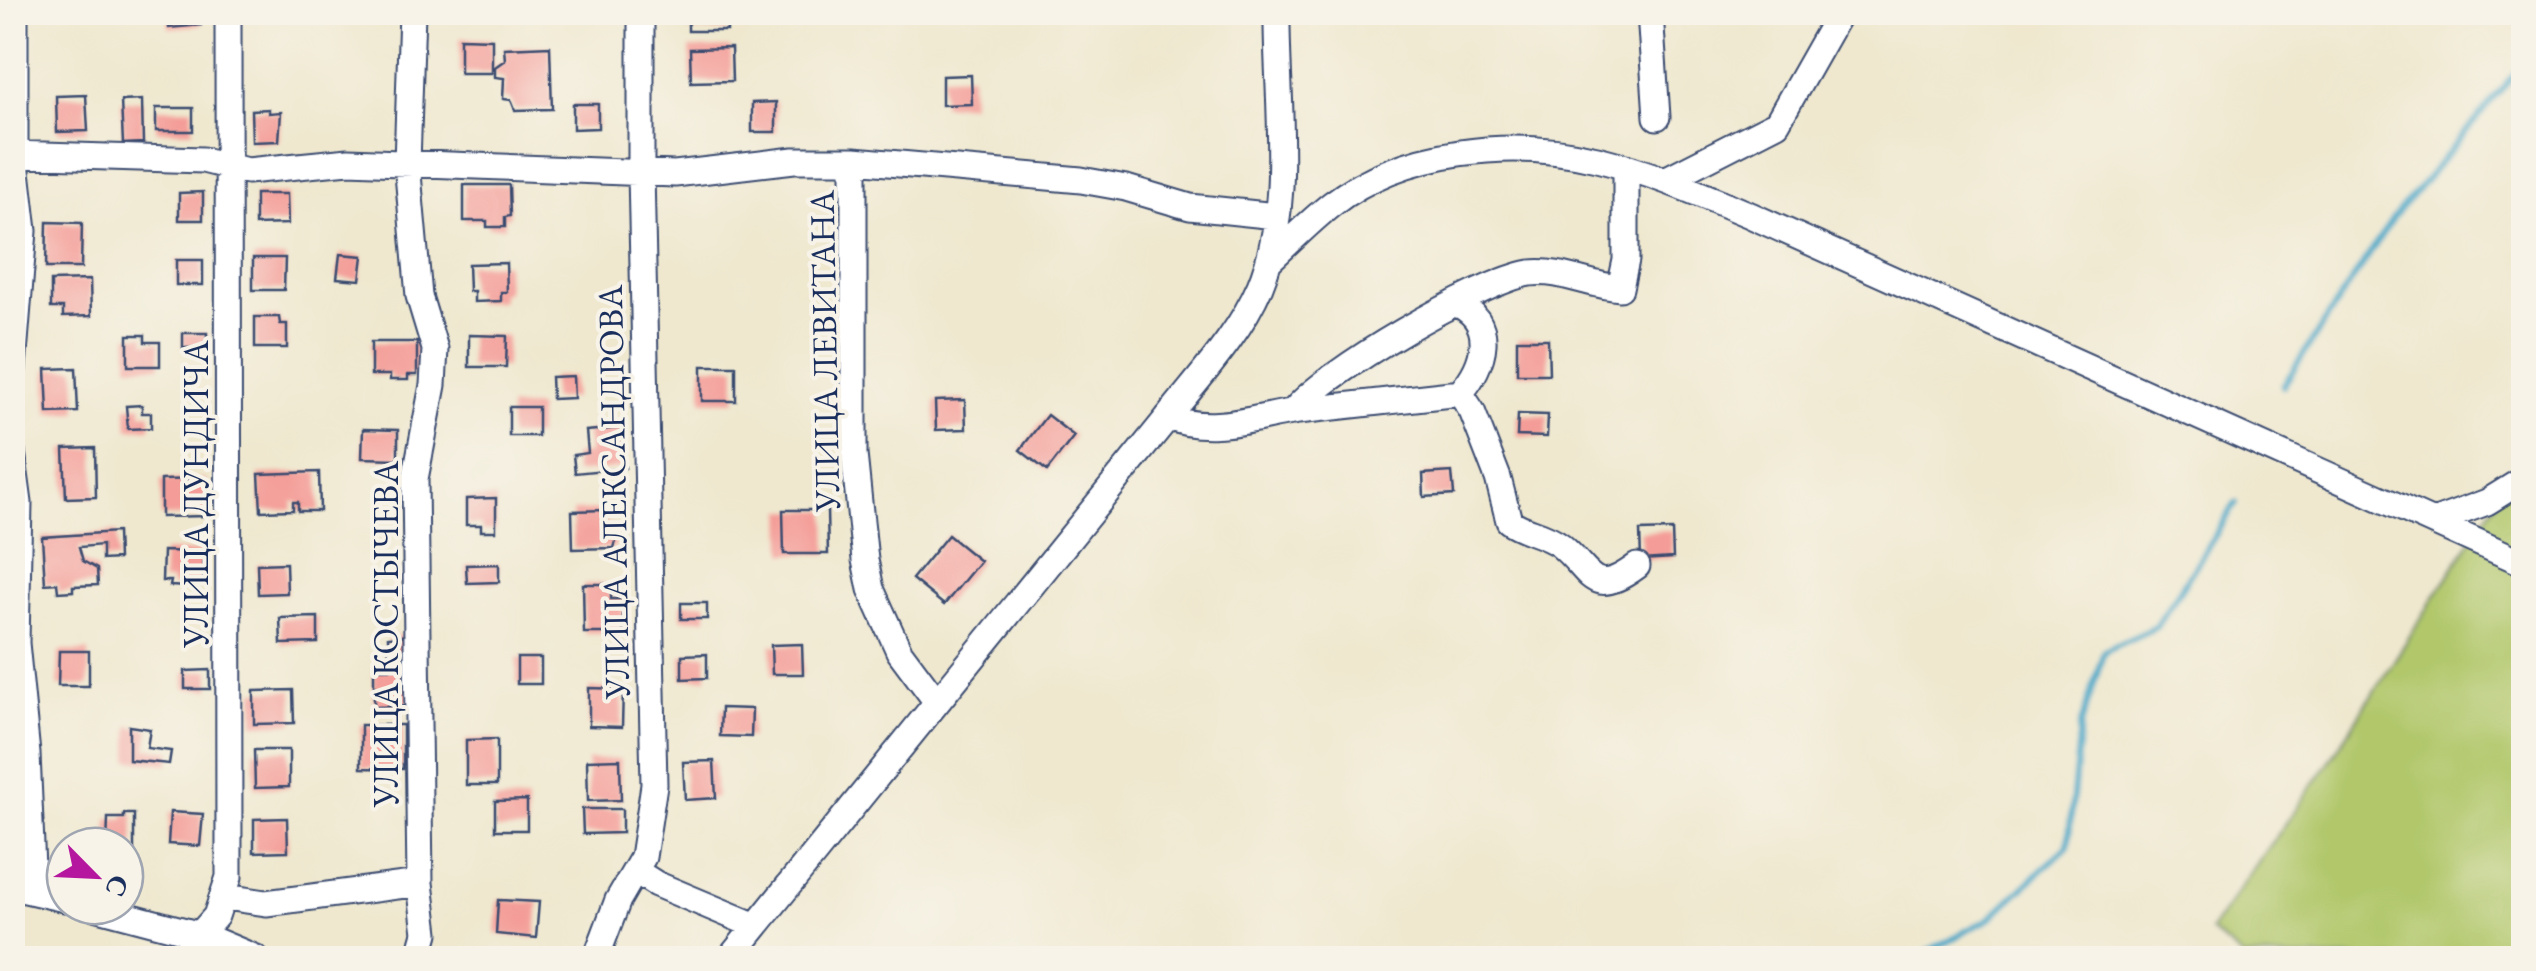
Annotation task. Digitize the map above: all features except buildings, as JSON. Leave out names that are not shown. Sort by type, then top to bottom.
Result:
[{"type":"street","points":[[12,379],[24,231],[14,154],[15,12]]},
{"type":"street","name":"УЛИЦА ДУНДИЧА","points":[[179,958],[216,916],[224,897],[230,842],[228,12]]},
{"type":"street","name":"УЛИЦА КОСТЫЧЕВА","points":[[412,12],[407,164],[419,296],[435,349],[433,385],[415,480],[420,883],[428,946],[419,958]]},
{"type":"street","name":"УЛИЦА АЛЕКСАНДРОВА","points":[[596,958],[618,900],[636,872],[648,836],[654,785],[640,172],[642,12]]},
{"type":"street","points":[[731,958],[1229,340],[1253,299],[1268,261],[1276,216],[1277,12]]},
{"type":"street","points":[[1650,12],[1657,117]]},
{"type":"street","points":[[1665,180],[1777,123],[1840,12]]},
{"type":"street","points":[[1268,261],[1333,203],[1388,172],[1437,158],[1540,150],[1626,168],[1665,180],[1786,231],[2524,563]]},
{"type":"street","points":[[14,154],[203,160],[247,171],[349,162],[695,173],[741,164],[854,160],[1082,180],[1190,207],[1276,216]]},
{"type":"street","name":"УЛИЦА ЛЕВИТАНА","points":[[854,160],[854,454],[865,560],[872,589],[899,651],[937,702]]},
{"type":"street","points":[[1293,412],[1309,393],[1334,374],[1498,283],[1530,273],[1545,273],[1620,288],[1626,260],[1626,168]]},
{"type":"street","points":[[1168,417],[1196,425],[1216,425],[1460,393],[1482,356],[1483,334],[1477,316],[1456,303]]},
{"type":"street","points":[[1460,393],[1492,461],[1509,520],[1561,546],[1589,578],[1601,582],[1614,580],[1637,566]]},
{"type":"street","points":[[12,451],[19,503],[19,887],[45,894]]},
{"type":"street","points":[[2433,522],[2487,502],[2524,479]]},
{"type":"street","points":[[636,872],[756,926]]},
{"type":"street","points":[[224,897],[266,903],[420,883]]},
{"type":"street","points":[[145,920],[202,935],[256,958]]},
{"type":"green space","points":[[2523,476],[2523,958],[2244,958],[2210,931],[2331,759],[2506,486]]},
{"type":"waterway","points":[[2283,386],[2393,218],[2524,63]]},
{"type":"waterway","points":[[1915,958],[1989,919],[2068,846],[2080,727],[2104,651],[2156,627],[2236,503]]}]
